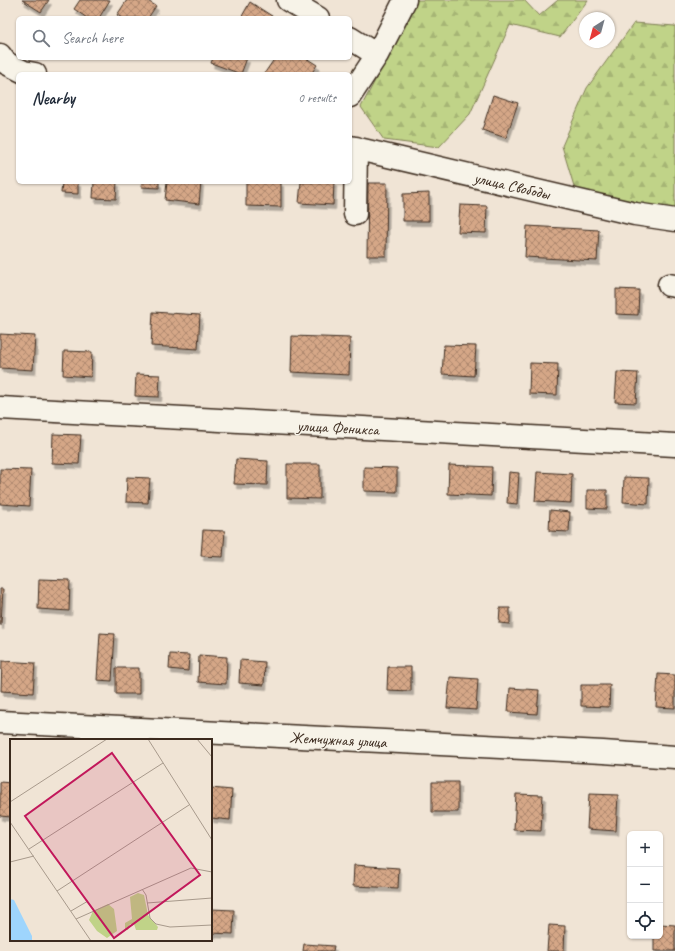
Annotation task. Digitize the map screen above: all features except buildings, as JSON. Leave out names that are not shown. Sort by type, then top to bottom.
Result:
[{"type":"street","points":[[288,0],[315,16]]},
{"type":"street","points":[[352,93],[378,55],[405,0]]},
{"type":"street","points":[[352,39],[378,55]]},
{"type":"street","points":[[0,55],[6,63],[24,72]]},
{"type":"street","points":[[353,148],[355,214]]},
{"type":"street","name":"улица Свободы","points":[[353,148],[635,214],[675,220]]},
{"type":"street","name":"улица Феникса","points":[[0,408],[675,445]]},
{"type":"street","name":"Жемчужная улица","points":[[0,722],[603,752],[675,757]]},
{"type":"green space","points":[[412,0],[524,0],[539,16],[558,0],[588,0],[560,37],[510,25],[470,114],[439,147],[384,140],[361,107],[401,32]]},
{"type":"green space","points":[[634,23],[675,26],[675,211],[576,193],[562,146],[587,88]]}]
